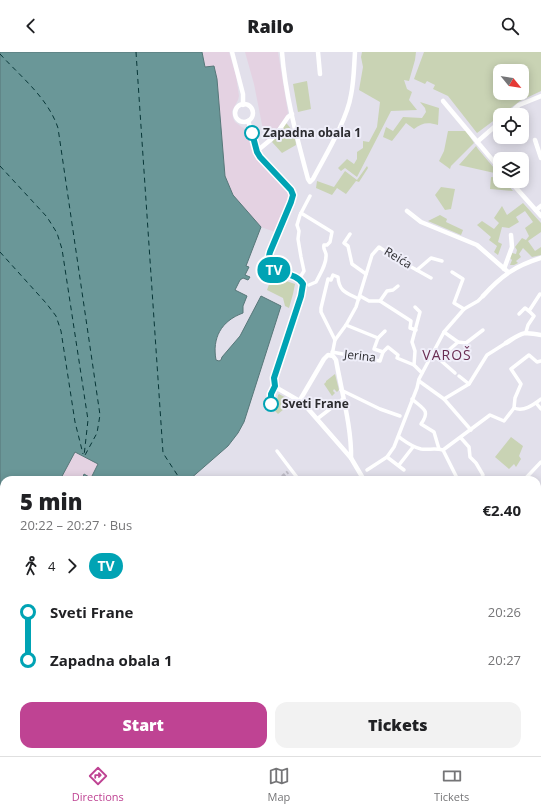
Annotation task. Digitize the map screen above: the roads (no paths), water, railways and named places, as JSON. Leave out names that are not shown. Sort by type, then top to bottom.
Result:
[{"type":"street","points":[[232,52],[243,94],[244,105]]},
{"type":"street","points":[[282,52],[284,72],[292,114],[304,167],[310,182],[313,179],[339,127],[350,99],[355,52]]},
{"type":"street","points":[[318,52],[320,74]]},
{"type":"street","points":[[516,108],[519,105],[541,96]]},
{"type":"street","points":[[443,102],[493,161]]},
{"type":"street","points":[[248,122],[240,121],[235,114],[238,107],[244,105],[248,106],[252,111],[251,118],[248,122],[257,151],[260,157],[291,190],[293,195],[270,252],[268,264],[274,270],[299,280],[303,284],[274,378],[275,386],[300,400],[351,458],[362,476]]},
{"type":"street","points":[[257,151],[270,141],[288,117],[292,114]]},
{"type":"street","points":[[477,142],[493,128]]},
{"type":"street","points":[[535,140],[541,158]]},
{"type":"street","points":[[516,188],[541,216]]},
{"type":"street","points":[[299,280],[304,271],[298,239],[299,230],[297,225],[310,196]]},
{"type":"street","points":[[536,210],[541,206]]},
{"type":"street","points":[[407,211],[421,222],[472,242],[506,270]]},
{"type":"street","points":[[301,214],[332,232],[330,242],[327,245],[324,245],[323,249],[326,254],[323,268],[316,282],[309,285]]},
{"type":"street","points":[[350,234],[344,243],[348,246],[352,264],[366,274],[360,298],[346,325],[335,340],[332,354],[336,360],[348,429],[351,458]]},
{"type":"street","points":[[367,470],[387,457],[394,447],[419,379],[444,332],[464,309],[478,301],[483,296],[506,270],[512,247],[511,235]]},
{"type":"street","name":"Reića","points":[[366,274],[372,255],[379,247],[430,278]]},
{"type":"street","name":"Reića","points":[[417,270],[430,258],[442,261]]},
{"type":"street","points":[[506,270],[541,258]]},
{"type":"street","points":[[452,272],[463,279],[454,303],[464,309]]},
{"type":"street","points":[[335,340],[321,312],[328,279],[331,280],[333,275],[338,277],[342,290],[369,301],[380,301],[411,321],[410,328],[416,330]]},
{"type":"street","points":[[380,301],[387,292],[398,286]]},
{"type":"street","points":[[530,311],[540,294]]},
{"type":"street","points":[[414,365],[415,350],[412,342],[420,312],[415,307]]},
{"type":"street","points":[[519,314],[525,308],[534,316],[528,325],[526,332]]},
{"type":"street","points":[[346,325],[378,338]]},
{"type":"street","points":[[444,332],[458,342],[466,343],[483,330]]},
{"type":"street","points":[[385,331],[378,338],[374,349],[383,352],[388,347],[398,355],[397,358],[414,365],[422,373]]},
{"type":"street","points":[[444,399],[469,384],[487,355],[522,333],[526,332],[541,335]]},
{"type":"street","points":[[439,359],[458,342]]},
{"type":"street","name":"Jerina","points":[[332,354],[380,361],[383,352]]},
{"type":"street","points":[[300,400],[324,359],[328,355],[332,354]]},
{"type":"street","points":[[398,437],[413,447],[441,450],[461,438],[490,415],[504,421],[514,408],[515,398],[521,384],[511,369],[529,355],[537,362],[541,360]]},
{"type":"street","points":[[431,356],[439,359],[455,373]]},
{"type":"street","points":[[459,376],[469,384]]},
{"type":"street","points":[[419,381],[444,399],[471,430]]},
{"type":"street","points":[[341,390],[380,409],[400,416]]},
{"type":"street","points":[[317,420],[343,399]]},
{"type":"street","points":[[412,399],[426,413],[426,416],[421,424],[434,432],[441,450],[456,476]]},
{"type":"street","points":[[514,408],[524,410],[541,399]]},
{"type":"street","points":[[536,403],[541,410]]},
{"type":"street","points":[[461,438],[470,447],[470,457],[476,463],[483,474],[482,476]]},
{"type":"street","points":[[399,465],[413,447]]},
{"type":"street","points":[[277,451],[295,476]]},
{"type":"street","points":[[387,457],[404,470]]},
{"type":"street","points":[[528,476],[541,462]]},
{"type":"tunnel","points":[[283,476],[288,472]]},
{"type":"place","name":"Zapadna obala 1","points":[[252,133]]},
{"type":"place","name":"Sveti Frane","points":[[271,404]]},
{"type":"district","name":"VAROŠ","points":[[447,355]]}]
